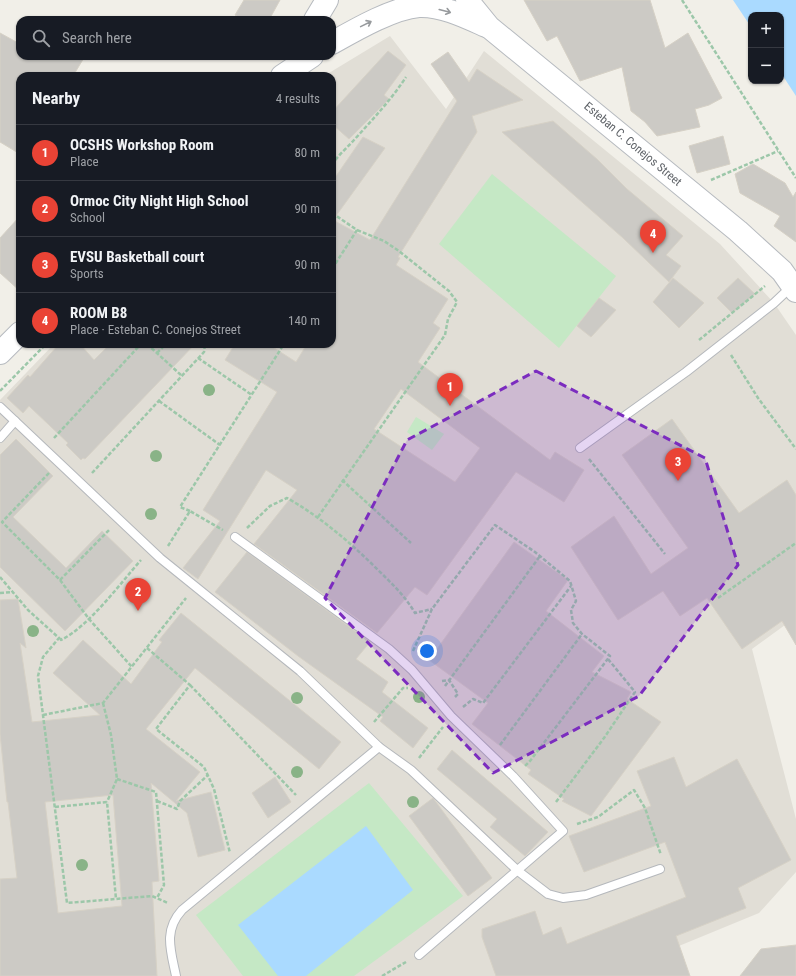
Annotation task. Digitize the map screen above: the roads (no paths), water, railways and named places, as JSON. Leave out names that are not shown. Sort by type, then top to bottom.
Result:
[{"type":"main road","points":[[317,16],[327,0]]},
{"type":"main road","points":[[377,0],[460,15],[489,27]]},
{"type":"main road","name":"Esteban C. Conejos Street","points":[[467,0],[489,27],[738,231],[790,283]]},
{"type":"main road","points":[[336,41],[367,23],[411,7]]},
{"type":"main road","points":[[283,72],[290,60]]},
{"type":"main road","points":[[287,72],[306,60]]},
{"type":"lane","points":[[580,448],[686,372],[774,303],[790,283]]},
{"type":"lane","points":[[0,407],[160,558],[300,671],[379,746],[411,770],[518,871],[548,894],[563,898],[586,895],[660,870]]},
{"type":"lane","points":[[0,438],[15,421]]},
{"type":"lane","points":[[235,537],[388,649],[406,665],[451,716],[513,776],[563,831],[419,955]]},
{"type":"lane","points":[[176,976],[171,949],[170,931],[174,919],[182,910],[379,746]]},
{"type":"water","points":[[733,0],[796,0],[796,96],[784,78],[784,12],[748,12],[748,22]]},
{"type":"water","points":[[366,826],[413,890],[306,976],[278,976],[238,925]]},
{"type":"place","name":"ROOM B8","points":[[653,253]]},
{"type":"place","name":"OCSHS Workshop Room","points":[[450,406]]},
{"type":"place","name":"EVSU Basketball court","points":[[678,481]]},
{"type":"place","name":"Ormoc City Night High School","points":[[138,611]]}]
